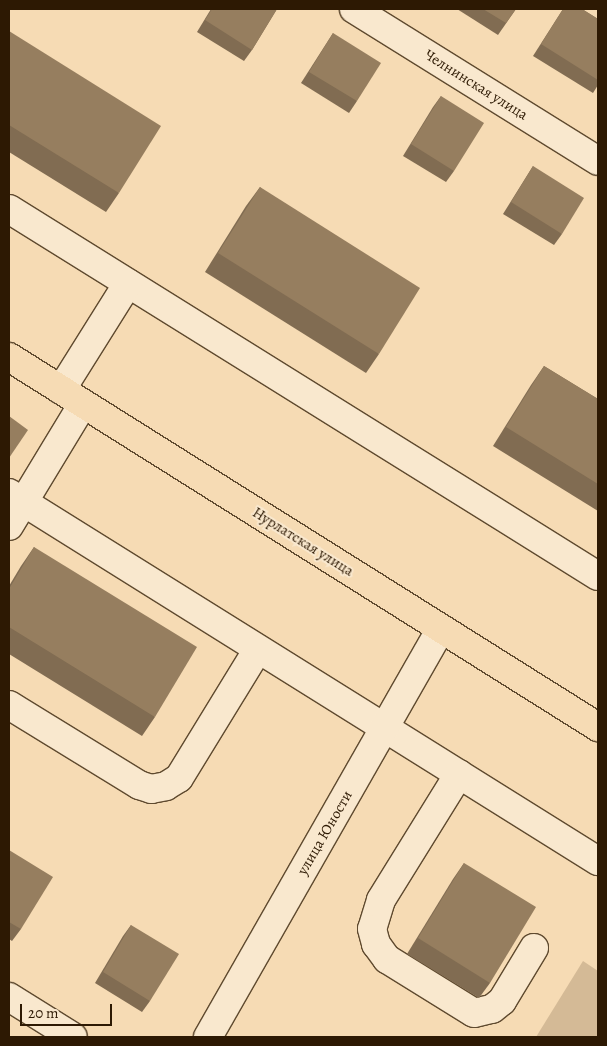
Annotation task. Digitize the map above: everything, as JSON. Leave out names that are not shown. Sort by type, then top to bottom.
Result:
[{"type":"main road","name":"Нурлатская улица","points":[[9,357],[441,629],[597,724]]},
{"type":"street","name":"Челнинская улица","points":[[354,9],[598,161]]},
{"type":"street","points":[[9,208],[598,576]]},
{"type":"street","points":[[9,526],[16,498],[72,397],[128,283]]},
{"type":"street","points":[[16,498],[598,861]]},
{"type":"street","name":"улица Юности","points":[[208,1037],[441,629]]},
{"type":"street","points":[[9,705],[139,785],[150,789],[166,786],[179,778],[258,648]]},
{"type":"street","points":[[459,774],[381,900],[372,929],[376,944],[387,959],[474,1013],[492,1009],[502,1000],[534,948]]},
{"type":"street","points":[[9,997],[73,1037]]},
{"type":"shaded area","points":[[583,961],[598,971],[598,1037],[536,1037]]},
{"type":"building","points":[[212,9],[277,9],[252,50],[205,20]]},
{"type":"building","points":[[483,9],[516,9],[506,23]]},
{"type":"building","points":[[563,9],[582,9],[598,19],[598,80],[541,44]]},
{"type":"building","points":[[9,31],[161,126],[119,193],[9,125]]},
{"type":"building","points":[[333,33],[381,63],[357,101],[309,72]]},
{"type":"building","points":[[441,96],[484,123],[454,171],[411,144]]},
{"type":"building","points":[[533,166],[584,198],[562,234],[511,202]]},
{"type":"building","points":[[260,187],[420,288],[379,354],[218,253]]},
{"type":"building","points":[[544,366],[598,399],[598,484],[506,427]]},
{"type":"building","points":[[9,416],[28,430],[9,458]]},
{"type":"building","points":[[34,547],[197,647],[155,717],[9,627],[9,589]]},
{"type":"building","points":[[9,850],[53,877],[21,929],[9,922]]},
{"type":"building","points":[[464,863],[536,907],[490,983],[418,938]]},
{"type":"building","points":[[131,925],[179,954],[150,1001],[103,972]]}]
